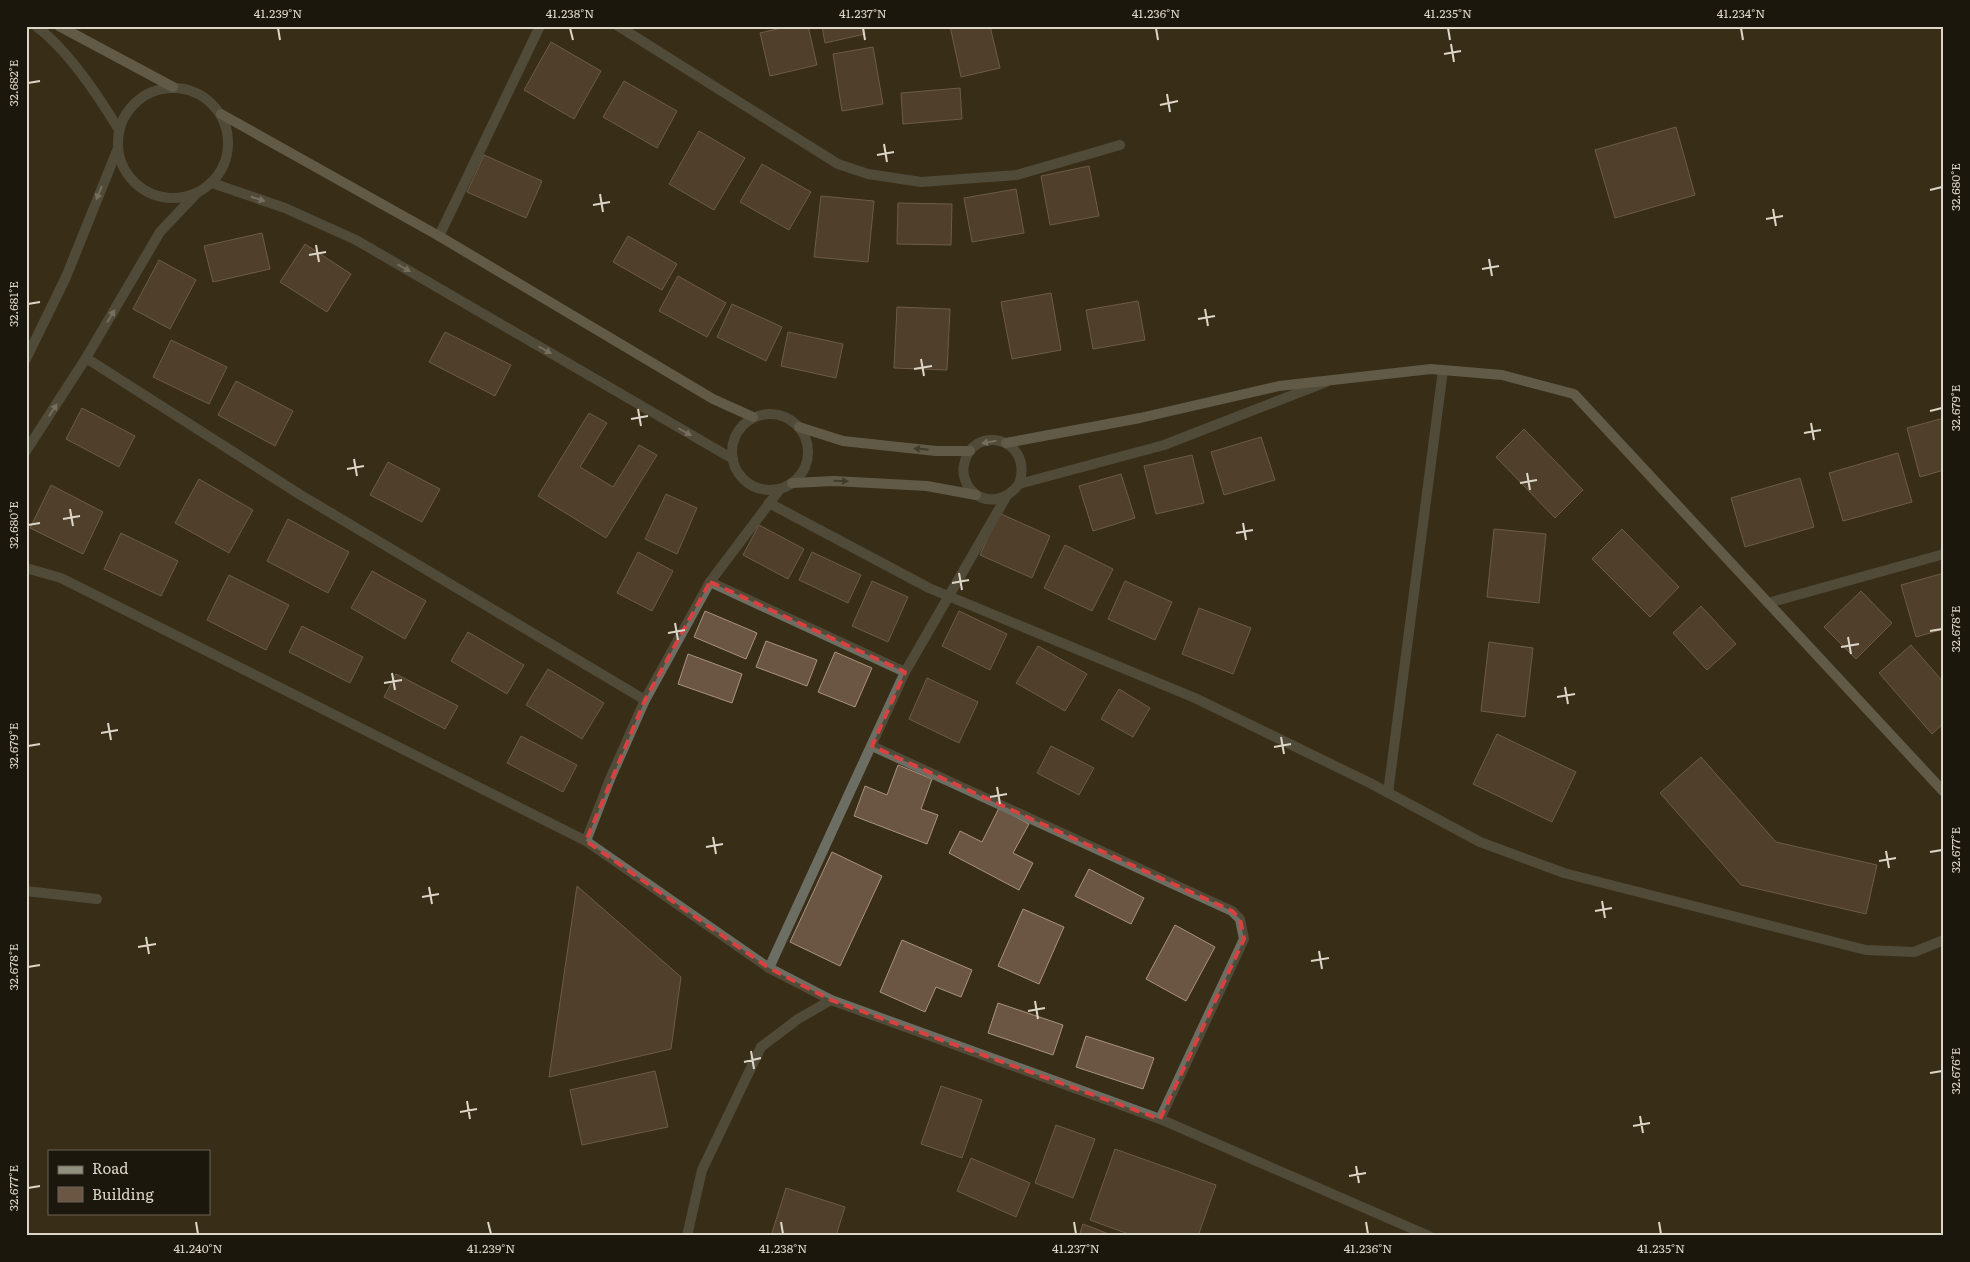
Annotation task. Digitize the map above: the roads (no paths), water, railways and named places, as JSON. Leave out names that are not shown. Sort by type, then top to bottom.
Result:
[{"type":"main road","points":[[60,26],[173,87]]},
{"type":"main road","points":[[221,114],[440,236],[713,399],[754,417]]},
{"type":"main road","points":[[1006,443],[1140,418],[1279,386],[1431,369],[1502,375],[1574,394],[1944,792]]},
{"type":"main road","points":[[799,427],[844,441],[936,451],[970,451]]},
{"type":"main road","points":[[792,483],[834,481],[927,486],[976,495]]},
{"type":"street","points":[[36,26],[45,33],[72,64],[107,110],[119,130]]},
{"type":"street","points":[[440,236],[540,26]]},
{"type":"street","points":[[618,26],[838,164],[868,174],[921,182],[1017,175],[1120,145]]},
{"type":"street","points":[[26,359],[29,347],[66,277],[118,148],[119,130],[126,114],[138,100],[154,90],[173,87],[192,90],[208,100],[221,114],[228,131],[228,150],[223,168],[212,184],[196,194],[160,232],[86,358],[26,451]]},
{"type":"street","points":[[118,148],[123,165],[132,180],[145,191],[162,197],[179,198],[196,194]]},
{"type":"street","points":[[212,184],[285,208],[356,240],[732,459]]},
{"type":"street","points":[[86,358],[299,494],[644,700]]},
{"type":"street","points":[[1388,793],[1443,370]]},
{"type":"street","points":[[1019,484],[1164,445],[1333,380]]},
{"type":"street","points":[[765,413],[778,414],[790,419],[799,427],[806,438],[808,457],[801,474],[792,483],[780,489],[768,490],[756,487],[745,481],[737,471],[732,459],[732,447],[736,434],[743,424],[754,417],[765,413]]},
{"type":"street","points":[[987,440],[997,440],[1006,443],[1014,448],[1020,456],[1022,475],[1019,484],[1006,497],[996,500],[976,495],[969,488],[965,479],[963,469],[965,459],[978,444],[987,440]]},
{"type":"street","points":[[586,841],[644,700],[710,582],[780,489]]},
{"type":"street","points":[[769,968],[905,672],[1006,497]]},
{"type":"street","points":[[769,503],[929,588],[1195,698],[1388,793],[1480,842],[1564,874],[1866,950],[1914,952],[1944,940]]},
{"type":"street","points":[[1768,603],[1944,554]]},
{"type":"street","points":[[26,568],[70,582],[586,841],[769,968],[831,1000],[1160,1119],[1413,1232],[1429,1236]]},
{"type":"street","points":[[710,582],[905,672]]},
{"type":"street","points":[[872,746],[1232,911],[1240,919],[1244,939],[1160,1119]]},
{"type":"street","points":[[26,891],[97,899]]},
{"type":"street","points":[[687,1236],[702,1170],[761,1047],[798,1019],[831,1000]]}]
